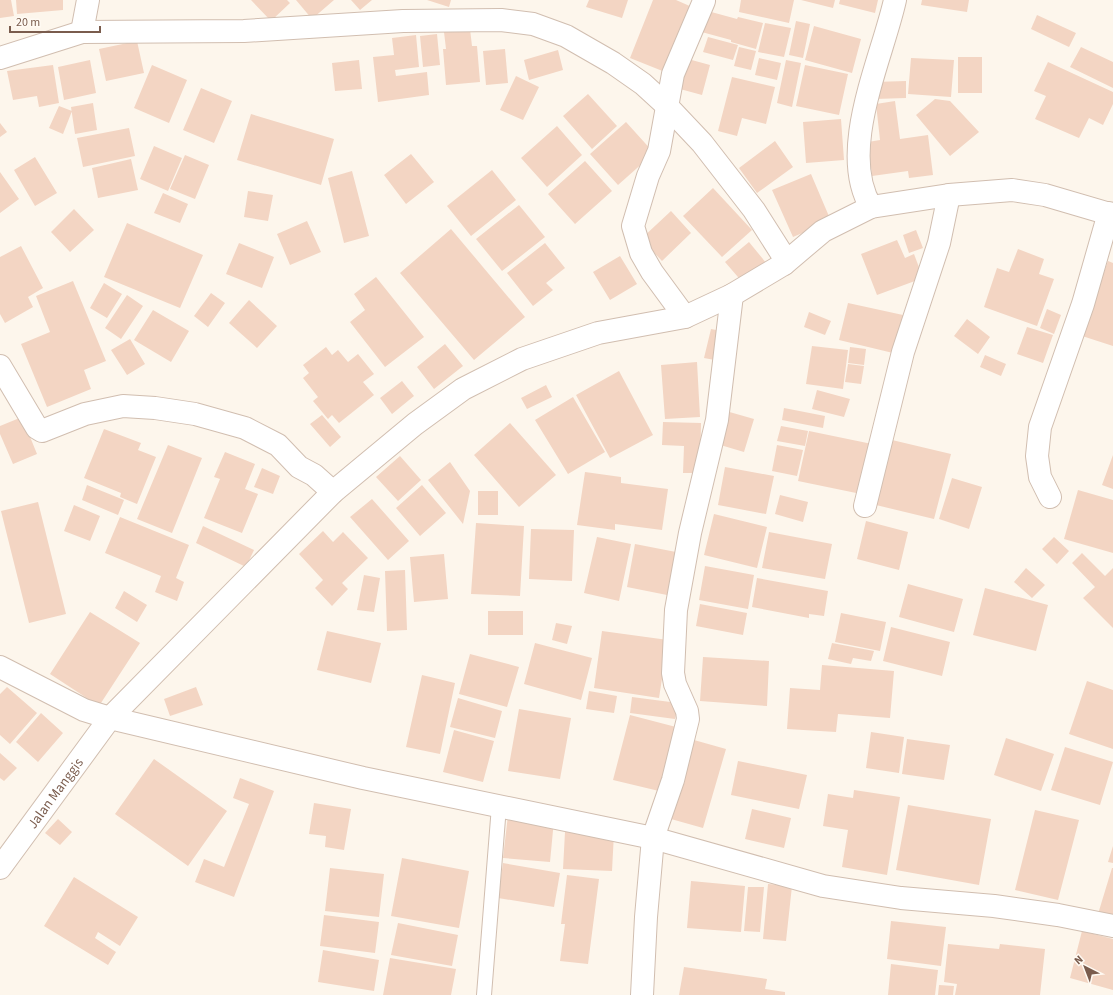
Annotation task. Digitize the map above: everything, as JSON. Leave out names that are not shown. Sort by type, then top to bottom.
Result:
[{"type":"street","points":[[82,32],[88,0]]},
{"type":"street","points":[[871,207],[864,196],[859,163],[863,108],[895,0]]},
{"type":"street","points":[[685,317],[652,272],[641,253],[633,226],[648,176],[660,151],[673,74],[704,1]]},
{"type":"street","points":[[0,58],[82,32],[244,31],[403,21],[500,20],[533,24],[566,36],[613,63],[643,84],[667,106],[702,143],[754,210],[782,254],[784,264]]},
{"type":"street","name":"Jalan Manggis","points":[[0,868],[110,718],[333,492],[415,424],[463,389],[522,359],[598,333],[685,317],[732,295],[784,264],[823,231],[871,207],[949,195],[1012,190],[1045,195],[1111,214]]},
{"type":"street","points":[[865,506],[903,352],[939,243],[949,195]]},
{"type":"street","points":[[1050,497],[1040,477],[1037,456],[1040,427],[1083,304],[1111,214]]},
{"type":"street","points":[[642,995],[653,838],[672,780],[688,719],[687,711],[675,684],[673,673],[676,618],[690,532],[717,420],[732,295]]},
{"type":"street","points":[[0,366],[37,428],[42,431],[85,414],[123,406],[155,408],[195,414],[245,428],[278,446],[299,467],[314,475],[333,492]]},
{"type":"street","points":[[0,667],[84,710],[110,718],[363,778],[653,838],[823,886],[901,898],[1001,907],[1058,915],[1113,926]]},
{"type":"lane","points":[[484,995],[499,806]]},
{"type":"building","points":[[0,0],[11,0],[14,16],[0,18]]},
{"type":"building","points":[[16,0],[63,0],[63,10],[17,14]]},
{"type":"building","points":[[251,0],[287,0],[290,3],[271,21]]},
{"type":"building","points":[[296,0],[334,0],[312,19]]},
{"type":"building","points":[[351,0],[372,0],[360,10]]},
{"type":"building","points":[[427,0],[451,0],[449,7]]},
{"type":"building","points":[[589,0],[628,0],[622,18],[586,7]]},
{"type":"building","points":[[653,0],[676,0],[692,7],[665,72],[630,58]]},
{"type":"building","points":[[741,0],[794,0],[789,23],[739,12]]},
{"type":"building","points":[[801,0],[835,0],[833,8]]},
{"type":"building","points":[[840,0],[878,0],[875,13],[839,4]]},
{"type":"building","points":[[922,0],[969,0],[967,12],[921,5]]},
{"type":"building","points":[[704,10],[737,19],[738,17],[763,23],[756,49],[698,31]]},
{"type":"building","points":[[1037,15],[1076,33],[1069,47],[1031,29]]},
{"type":"building","points":[[796,21],[810,24],[803,58],[789,55]]},
{"type":"building","points":[[765,23],[791,28],[784,57],[758,52]]},
{"type":"building","points":[[814,26],[861,39],[852,73],[805,60]]},
{"type":"building","points":[[470,29],[472,46],[477,46],[480,82],[446,85],[443,49],[446,49],[444,32]]},
{"type":"building","points":[[437,34],[440,65],[423,67],[420,36]]},
{"type":"building","points":[[416,35],[419,67],[395,70],[396,76],[427,72],[429,95],[378,102],[373,57],[394,55],[392,38]]},
{"type":"building","points":[[708,37],[738,45],[733,60],[703,52]]},
{"type":"building","points":[[137,41],[144,73],[106,81],[99,49]]},
{"type":"building","points":[[739,47],[756,51],[751,70],[734,66]]},
{"type":"building","points":[[1081,47],[1113,62],[1113,88],[1070,67]]},
{"type":"building","points":[[505,49],[508,83],[486,85],[483,51]]},
{"type":"building","points":[[558,50],[563,70],[529,80],[524,60]]},
{"type":"building","points":[[958,57],[982,57],[982,93],[958,93]]},
{"type":"building","points":[[759,58],[781,63],[777,80],[755,75]]},
{"type":"building","points":[[911,58],[954,60],[951,97],[908,94]]},
{"type":"building","points":[[688,59],[710,65],[702,95],[680,89]]},
{"type":"building","points":[[90,60],[96,93],[64,100],[58,67]]},
{"type":"building","points":[[359,60],[362,89],[335,91],[332,63]]},
{"type":"building","points":[[786,60],[801,63],[792,107],[777,103]]},
{"type":"building","points":[[1048,62],[1113,92],[1113,104],[1103,125],[1089,118],[1079,138],[1035,119],[1046,96],[1034,91]]},
{"type":"building","points":[[53,65],[59,103],[39,107],[37,96],[13,100],[7,71]]},
{"type":"building","points":[[152,65],[187,80],[169,123],[134,108]]},
{"type":"building","points":[[805,65],[848,74],[839,115],[796,106]]},
{"type":"building","points":[[516,76],[539,87],[523,120],[500,110]]},
{"type":"building","points":[[732,77],[775,87],[766,124],[742,118],[737,136],[718,131]]},
{"type":"building","points":[[906,81],[906,98],[875,99],[874,82]]},
{"type":"building","points":[[201,88],[232,101],[214,143],[183,130]]},
{"type":"building","points":[[588,94],[617,126],[592,149],[563,116]]},
{"type":"building","points":[[935,99],[950,101],[979,132],[950,156],[916,115]]},
{"type":"building","points":[[895,101],[900,139],[928,135],[933,175],[909,178],[908,171],[872,176],[868,142],[880,140],[876,104]]},
{"type":"building","points":[[93,103],[97,130],[75,134],[71,107]]},
{"type":"building","points":[[59,106],[72,111],[63,134],[49,128]]},
{"type":"building","points":[[251,114],[334,139],[321,185],[237,160]]},
{"type":"building","points":[[841,119],[844,160],[806,163],[803,122]]},
{"type":"building","points":[[626,122],[654,153],[618,185],[590,154]]},
{"type":"building","points":[[0,123],[7,132],[0,137]]},
{"type":"building","points":[[557,126],[582,155],[547,187],[521,158]]},
{"type":"building","points":[[129,128],[135,156],[83,167],[77,138]]},
{"type":"building","points":[[775,141],[793,167],[757,193],[739,168]]},
{"type":"building","points":[[154,146],[182,158],[168,191],[140,179]]},
{"type":"building","points":[[411,154],[434,182],[406,204],[384,175]]},
{"type":"building","points":[[185,155],[209,165],[195,199],[170,189]]},
{"type":"building","points":[[35,157],[57,193],[35,206],[14,170]]},
{"type":"building","points":[[131,159],[138,190],[98,198],[92,168]]},
{"type":"building","points":[[585,161],[612,191],[575,224],[548,194]]},
{"type":"building","points":[[492,170],[516,200],[471,236],[447,206]]},
{"type":"building","points":[[352,171],[369,236],[344,243],[328,178]]},
{"type":"building","points":[[0,172],[19,199],[0,213]]},
{"type":"building","points":[[811,174],[831,221],[793,237],[772,190]]},
{"type":"building","points":[[713,188],[752,230],[722,257],[683,216]]},
{"type":"building","points":[[248,191],[273,195],[268,221],[244,217]]},
{"type":"building","points":[[163,193],[188,204],[180,223],[154,213]]},
{"type":"building","points":[[519,205],[545,237],[502,271],[476,239]]},
{"type":"building","points":[[74,209],[94,230],[70,252],[51,232]]},
{"type":"building","points":[[671,211],[691,233],[662,261],[641,239]]},
{"type":"building","points":[[307,221],[321,252],[290,265],[277,234]]},
{"type":"building","points":[[127,223],[203,255],[180,308],[104,277]]},
{"type":"building","points":[[451,229],[525,317],[474,360],[400,273]]},
{"type":"building","points":[[916,230],[923,248],[909,253],[903,235]]},
{"type":"building","points":[[897,240],[905,258],[914,254],[923,278],[877,295],[861,254]]},
{"type":"building","points":[[749,242],[767,264],[744,284],[725,262]]},
{"type":"building","points":[[239,243],[274,257],[262,288],[226,274]]},
{"type":"building","points":[[545,243],[565,268],[546,283],[553,290],[533,306],[507,273]]},
{"type":"building","points":[[21,246],[43,288],[28,297],[33,307],[5,323],[0,314],[0,257]]},
{"type":"building","points":[[1018,249],[1044,259],[1039,274],[1054,279],[1037,326],[984,307],[997,268],[1009,272]]},
{"type":"building","points":[[620,256],[637,284],[610,300],[593,272]]},
{"type":"building","points":[[1108,261],[1113,263],[1113,346],[1076,334],[1098,289]]},
{"type":"building","points":[[376,277],[424,337],[385,367],[350,322],[365,310],[354,294]]},
{"type":"building","points":[[73,281],[106,361],[84,370],[91,389],[47,407],[21,344],[50,332],[36,296]]},
{"type":"building","points":[[104,283],[122,294],[107,318],[90,308]]},
{"type":"building","points":[[211,293],[225,303],[208,327],[194,316]]},
{"type":"building","points":[[127,295],[143,306],[121,339],[105,328]]},
{"type":"building","points":[[249,300],[277,326],[257,348],[229,323]]},
{"type":"building","points":[[848,303],[903,315],[893,353],[839,340]]},
{"type":"building","points":[[1047,309],[1061,315],[1054,334],[1040,328]]},
{"type":"building","points":[[153,310],[189,331],[171,362],[134,340]]},
{"type":"building","points":[[809,312],[831,321],[825,335],[804,327]]},
{"type":"building","points":[[967,319],[990,337],[978,354],[954,336]]},
{"type":"building","points":[[1027,327],[1053,335],[1043,363],[1017,354]]},
{"type":"building","points":[[711,329],[727,332],[720,361],[704,358]]},
{"type":"building","points":[[130,339],[145,364],[127,375],[111,350]]},
{"type":"building","points":[[445,344],[463,366],[434,389],[417,367]]},
{"type":"building","points":[[812,346],[848,350],[843,389],[806,384]]},
{"type":"building","points":[[326,347],[332,355],[338,350],[348,362],[358,354],[374,374],[363,382],[374,395],[339,423],[332,415],[328,419],[313,401],[318,397],[303,378],[309,373],[303,365]]},
{"type":"building","points":[[850,347],[866,349],[864,365],[848,363]]},
{"type":"building","points":[[985,355],[1006,364],[1001,376],[980,367]]},
{"type":"building","points":[[697,362],[700,417],[665,419],[661,365]]},
{"type":"building","points":[[848,364],[864,366],[861,384],[845,382]]},
{"type":"building","points":[[619,371],[653,435],[610,458],[576,395]]},
{"type":"building","points":[[402,381],[414,396],[392,414],[380,398]]},
{"type":"building","points":[[546,385],[552,397],[527,409],[521,398]]},
{"type":"building","points":[[817,390],[850,399],[844,417],[812,409]]},
{"type":"building","points":[[573,397],[605,452],[568,474],[535,420]]},
{"type":"building","points":[[784,408],[825,416],[823,428],[782,420]]},
{"type":"building","points":[[726,411],[754,419],[744,452],[717,444]]},
{"type":"building","points":[[322,415],[341,437],[330,447],[310,424]]},
{"type":"building","points":[[22,417],[37,454],[13,464],[0,434],[0,426]]},
{"type":"building","points":[[663,422],[701,423],[700,473],[683,473],[684,446],[662,445]]},
{"type":"building","points":[[510,423],[556,475],[519,507],[474,455]]},
{"type":"building","points":[[781,426],[808,431],[805,446],[777,441]]},
{"type":"building","points":[[104,429],[141,443],[138,450],[156,457],[137,504],[120,497],[121,493],[84,478]]},
{"type":"building","points":[[809,431],[872,444],[861,494],[798,481]]},
{"type":"building","points":[[892,440],[951,454],[934,519],[876,505]]},
{"type":"building","points":[[168,445],[202,458],[172,533],[137,519]]},
{"type":"building","points":[[777,445],[803,450],[797,476],[772,471]]},
{"type":"building","points":[[225,452],[255,464],[245,489],[258,494],[242,533],[204,518],[220,479],[214,477]]},
{"type":"building","points":[[1113,455],[1113,489],[1102,485]]},
{"type":"building","points":[[400,456],[421,480],[398,501],[376,477]]},
{"type":"building","points":[[450,462],[470,491],[463,524],[428,480]]},
{"type":"building","points":[[725,467],[774,476],[766,514],[718,505]]},
{"type":"building","points":[[262,468],[280,476],[273,494],[254,487]]},
{"type":"building","points":[[585,472],[621,477],[621,483],[668,489],[662,530],[615,524],[615,530],[577,525]]},
{"type":"building","points":[[952,478],[982,487],[969,529],[939,519]]},
{"type":"building","points":[[87,485],[124,500],[118,515],[82,500]]},
{"type":"building","points":[[422,485],[446,513],[420,536],[396,508]]},
{"type":"building","points":[[1078,490],[1113,500],[1113,553],[1064,539]]},
{"type":"building","points":[[478,491],[498,491],[498,515],[478,515]]},
{"type":"building","points":[[780,495],[808,502],[803,522],[775,514]]},
{"type":"building","points":[[372,499],[409,541],[388,560],[350,517]]},
{"type":"building","points":[[38,502],[66,614],[29,623],[1,511]]},
{"type":"building","points":[[74,505],[100,516],[90,541],[64,531]]},
{"type":"building","points":[[714,514],[767,527],[757,568],[704,555]]},
{"type":"building","points":[[120,517],[189,545],[176,578],[184,582],[177,601],[155,592],[161,576],[105,553]]},
{"type":"building","points":[[866,521],[908,532],[899,570],[857,559]]},
{"type":"building","points":[[476,523],[524,526],[520,596],[471,594]]},
{"type":"building","points":[[203,526],[254,550],[246,567],[196,543]]},
{"type":"building","points":[[531,529],[574,530],[572,581],[529,579]]},
{"type":"building","points":[[323,531],[333,542],[343,532],[368,558],[342,583],[348,589],[332,606],[315,588],[323,580],[299,554]]},
{"type":"building","points":[[769,532],[832,544],[825,579],[762,568]]},
{"type":"building","points":[[597,537],[631,544],[619,601],[584,593]]},
{"type":"building","points":[[1054,537],[1069,551],[1057,564],[1042,549]]},
{"type":"building","points":[[635,544],[676,552],[667,595],[627,587]]},
{"type":"building","points":[[1082,553],[1105,576],[1113,568],[1113,628],[1083,598],[1095,587],[1072,563]]},
{"type":"building","points":[[444,554],[448,599],[414,602],[410,557]]},
{"type":"building","points":[[705,566],[754,575],[748,609],[699,600]]},
{"type":"building","points":[[1026,568],[1045,585],[1032,598],[1014,582]]},
{"type":"building","points":[[405,570],[407,630],[387,631],[385,571]]},
{"type":"building","points":[[364,575],[380,578],[374,612],[357,610]]},
{"type":"building","points":[[757,578],[828,591],[824,616],[809,614],[809,618],[752,607]]},
{"type":"building","points":[[908,584],[963,599],[954,632],[899,617]]},
{"type":"building","points":[[985,588],[1048,605],[1036,651],[973,635]]},
{"type":"building","points":[[124,591],[147,605],[137,622],[115,608]]},
{"type":"building","points":[[700,604],[747,613],[743,635],[696,626]]},
{"type":"building","points":[[488,611],[523,611],[523,635],[488,635]]},
{"type":"building","points":[[90,612],[140,643],[99,706],[50,674]]},
{"type":"building","points":[[841,613],[886,622],[880,651],[835,642]]},
{"type":"building","points":[[556,623],[572,626],[567,644],[552,640]]},
{"type":"building","points":[[891,627],[950,642],[942,676],[883,661]]},
{"type":"building","points":[[327,631],[381,643],[371,683],[317,670]]},
{"type":"building","points":[[602,631],[668,640],[659,698],[594,688]]},
{"type":"building","points":[[535,643],[592,658],[581,700],[524,684]]},
{"type":"building","points":[[832,643],[874,651],[871,661],[853,658],[851,664],[828,659]]},
{"type":"building","points":[[470,654],[519,667],[507,707],[459,694]]},
{"type":"building","points":[[703,657],[769,661],[767,706],[700,701]]},
{"type":"building","points":[[822,665],[894,671],[890,718],[838,714],[836,732],[787,729],[790,688],[820,690]]},
{"type":"building","points":[[422,675],[455,683],[440,754],[406,747]]},
{"type":"building","points":[[1087,681],[1113,690],[1113,749],[1069,734]]},
{"type":"building","points":[[7,687],[37,713],[10,744],[0,735],[0,694]]},
{"type":"building","points":[[196,687],[203,705],[170,716],[164,699]]},
{"type":"building","points":[[589,691],[617,696],[614,713],[586,709]]},
{"type":"building","points":[[632,697],[678,703],[675,719],[630,713]]},
{"type":"building","points":[[458,698],[502,711],[495,738],[450,727]]},
{"type":"building","points":[[519,709],[571,718],[560,779],[508,771]]},
{"type":"building","points":[[41,713],[63,733],[38,762],[16,742]]},
{"type":"building","points":[[630,715],[676,727],[659,791],[613,780]]},
{"type":"building","points":[[454,730],[494,741],[483,782],[443,772]]},
{"type":"building","points":[[871,732],[904,737],[899,773],[866,768]]},
{"type":"building","points":[[1006,738],[1054,754],[1041,791],[994,775]]},
{"type":"building","points":[[907,739],[950,745],[944,780],[902,774]]},
{"type":"building","points":[[694,740],[726,749],[703,828],[671,819]]},
{"type":"building","points":[[1065,747],[1113,762],[1100,805],[1051,790]]},
{"type":"building","points":[[0,753],[17,768],[4,781],[0,778]]},
{"type":"building","points":[[154,759],[227,811],[188,866],[115,814]]},
{"type":"building","points":[[738,761],[807,775],[799,809],[731,795]]},
{"type":"building","points":[[240,778],[274,791],[234,897],[195,882],[204,859],[224,867],[249,804],[233,798]]},
{"type":"building","points":[[854,790],[900,797],[887,875],[842,867],[848,830],[823,826],[828,794],[853,798]]},
{"type":"building","points":[[314,803],[351,809],[344,850],[325,847],[326,836],[309,834]]},
{"type":"building","points":[[908,805],[991,819],[979,885],[896,870]]},
{"type":"building","points":[[752,809],[791,818],[784,848],[745,839]]},
{"type":"building","points":[[1035,810],[1079,820],[1058,900],[1015,890]]},
{"type":"building","points":[[508,815],[554,820],[550,862],[503,858]]},
{"type":"building","points":[[58,819],[72,832],[60,845],[45,833]]},
{"type":"building","points":[[565,832],[614,833],[612,871],[563,869]]},
{"type":"building","points":[[1113,846],[1113,863],[1108,862]]},
{"type":"building","points":[[402,858],[469,871],[459,928],[391,916]]},
{"type":"building","points":[[503,863],[560,873],[554,907],[498,898]]},
{"type":"building","points":[[330,868],[384,874],[379,917],[325,911]]},
{"type":"building","points":[[1113,868],[1113,918],[1098,914]]},
{"type":"building","points":[[567,875],[599,879],[588,964],[560,961],[565,924],[561,924]]},
{"type":"building","points":[[74,877],[138,917],[120,946],[98,932],[95,938],[116,952],[108,965],[44,926]]},
{"type":"building","points":[[691,881],[745,886],[741,932],[687,928]]},
{"type":"building","points":[[768,884],[792,886],[786,941],[763,939]]},
{"type":"building","points":[[748,887],[764,887],[760,932],[744,931]]},
{"type":"building","points":[[324,915],[379,922],[375,953],[320,946]]},
{"type":"building","points":[[891,921],[946,927],[941,966],[887,959]]},
{"type":"building","points":[[398,923],[458,935],[452,966],[391,955]]},
{"type":"building","points":[[1082,931],[1113,939],[1113,990],[1070,978]]},
{"type":"building","points":[[948,944],[999,949],[1000,944],[1045,949],[1040,995],[955,995],[957,984],[944,982]]},
{"type":"building","points":[[323,950],[379,960],[374,991],[318,982]]},
{"type":"building","points":[[390,958],[456,969],[451,995],[383,995]]},
{"type":"building","points":[[891,964],[938,970],[935,995],[888,995]]},
{"type":"building","points":[[684,967],[767,979],[765,989],[785,992],[785,995],[679,995]]},
{"type":"building","points":[[939,985],[954,986],[953,995],[938,995]]}]
